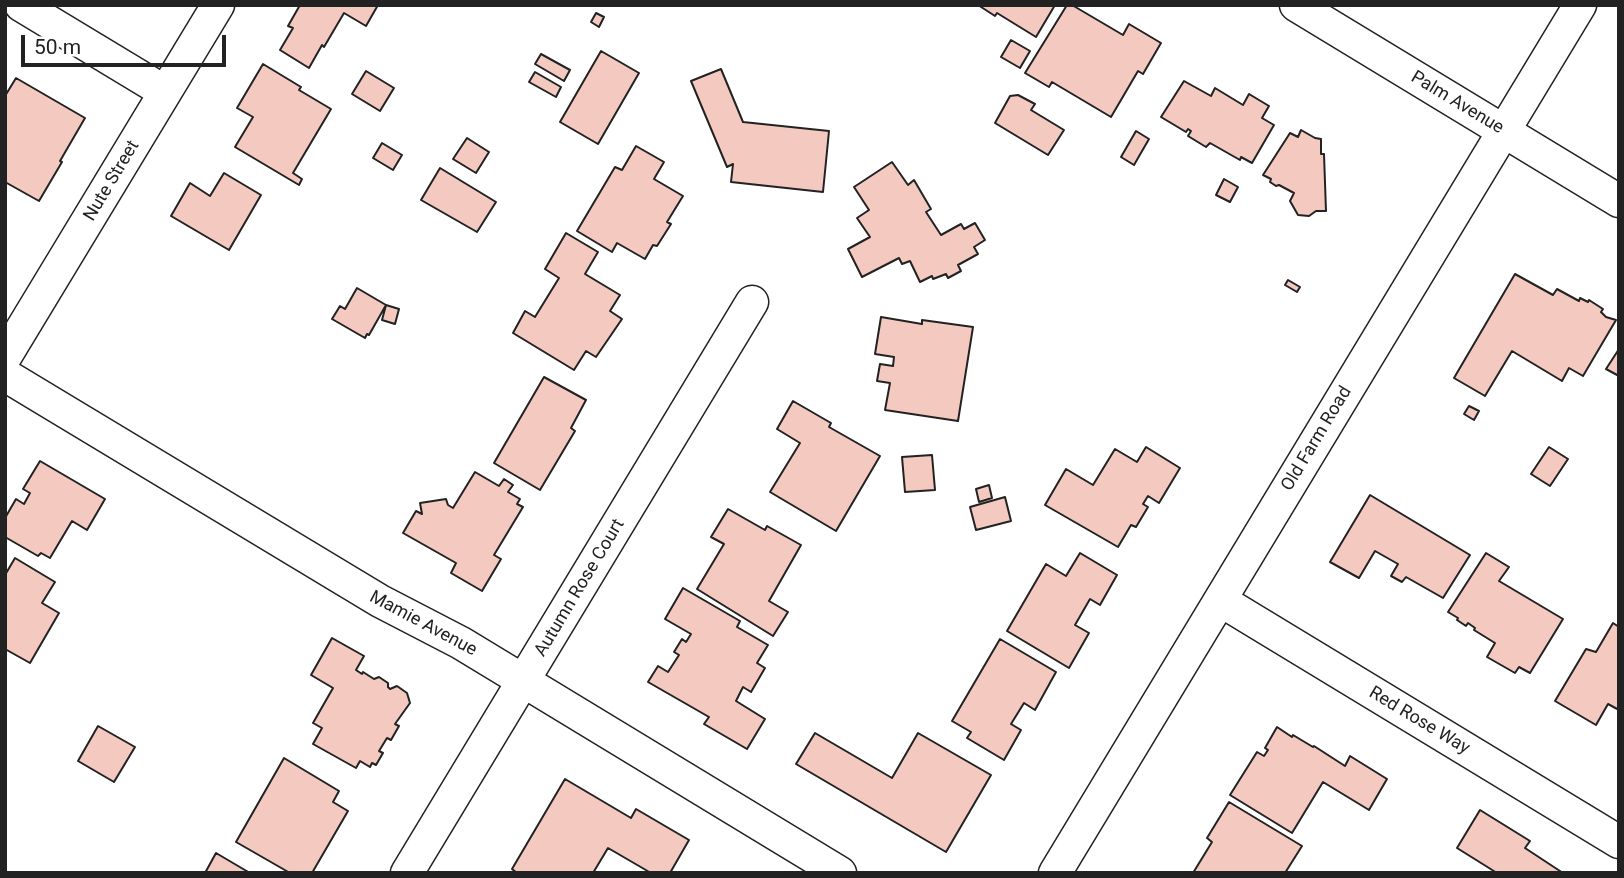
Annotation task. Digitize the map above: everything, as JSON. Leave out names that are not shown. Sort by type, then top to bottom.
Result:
[{"type":"street","points":[[21,5],[165,92]]},
{"type":"street","name":"Nute Street","points":[[5,357],[218,5]]},
{"type":"street","name":"Palm Avenue","points":[[1296,5],[1619,201]]},
{"type":"street","name":"Old Farm Road","points":[[1055,873],[1580,5]]},
{"type":"street","name":"Autumn Rose Court","points":[[407,873],[752,302]]},
{"type":"street","name":"Mamie Avenue","points":[[5,375],[380,601],[461,642],[840,873]]},
{"type":"street","name":"Red Rose Way","points":[[1220,600],[1619,842]]},
{"type":"building","points":[[300,5],[378,5],[366,26],[344,13],[309,68],[280,50],[293,28],[288,26]]},
{"type":"building","points":[[978,5],[1055,5],[1036,37],[997,13],[995,16]]},
{"type":"building","points":[[1067,5],[1072,5],[1123,35],[1129,24],[1161,43],[1143,74],[1138,71],[1111,117],[1052,82],[1049,87],[1025,73]]},
{"type":"building","points":[[596,13],[604,17],[599,27],[591,22]]},
{"type":"building","points":[[1011,40],[1030,51],[1020,68],[1001,57]]},
{"type":"building","points":[[601,51],[639,73],[598,144],[560,122]]},
{"type":"building","points":[[541,54],[570,70],[564,81],[535,64]]},
{"type":"building","points":[[263,64],[331,109],[293,173],[302,179],[299,185],[235,147],[253,117],[237,108]]},
{"type":"building","points":[[721,69],[743,122],[829,131],[823,192],[731,182],[733,164],[727,167],[691,81]]},
{"type":"building","points":[[366,71],[394,88],[380,111],[352,94]]},
{"type":"building","points":[[535,72],[561,87],[556,97],[529,82]]},
{"type":"building","points":[[16,78],[85,118],[39,201],[5,182],[5,96]]},
{"type":"building","points":[[1184,81],[1211,96],[1215,88],[1243,105],[1249,94],[1269,106],[1262,118],[1274,125],[1252,163],[1241,157],[1240,160],[1210,143],[1206,147],[1188,136],[1191,131],[1188,129],[1186,132],[1161,117]]},
{"type":"building","points":[[1018,95],[1035,104],[1031,110],[1064,130],[1048,155],[995,123],[1010,96]]},
{"type":"building","points":[[1301,130],[1321,139],[1321,154],[1324,154],[1326,211],[1316,211],[1309,216],[1298,215],[1290,201],[1294,193],[1276,186],[1270,182],[1271,179],[1263,175],[1290,133],[1298,137]]},
{"type":"building","points":[[1136,131],[1149,139],[1134,165],[1121,157]]},
{"type":"building","points":[[467,138],[489,152],[476,173],[453,159]]},
{"type":"building","points":[[382,143],[402,155],[393,170],[373,158]]},
{"type":"building","points":[[636,146],[664,162],[654,179],[683,196],[667,222],[671,224],[645,259],[617,243],[612,252],[577,231],[615,167],[622,170]]},
{"type":"building","points":[[892,162],[908,185],[914,180],[931,209],[926,212],[941,235],[961,224],[964,229],[975,223],[985,240],[974,247],[978,254],[958,265],[961,271],[948,278],[946,274],[933,279],[932,276],[920,282],[910,261],[902,264],[899,258],[862,277],[848,249],[870,237],[857,218],[869,210],[854,187]]},
{"type":"building","points":[[440,168],[496,202],[477,232],[421,200]]},
{"type":"building","points":[[224,173],[261,195],[229,250],[171,216],[190,183],[210,196]]},
{"type":"building","points":[[1224,179],[1238,187],[1230,202],[1216,195]]},
{"type":"building","points":[[566,233],[598,252],[585,274],[620,295],[610,311],[622,319],[596,357],[586,351],[574,370],[513,333],[525,311],[535,317],[559,278],[545,269]]},
{"type":"building","points":[[1515,274],[1553,295],[1557,289],[1579,301],[1580,298],[1588,302],[1589,300],[1603,309],[1601,312],[1606,317],[1616,320],[1583,376],[1569,368],[1562,381],[1512,351],[1485,396],[1454,378]]},
{"type":"building","points":[[1288,280],[1300,287],[1297,292],[1285,285]]},
{"type":"building","points":[[357,288],[386,305],[365,338],[332,319],[340,306],[345,309]]},
{"type":"building","points":[[386,305],[399,309],[395,324],[382,320]]},
{"type":"building","points":[[881,317],[922,324],[922,320],[973,327],[958,421],[885,410],[890,383],[877,381],[880,364],[893,366],[894,357],[875,354]]},
{"type":"building","points":[[1619,349],[1619,376],[1606,369]]},
{"type":"building","points":[[544,377],[586,400],[571,428],[575,431],[540,490],[494,463]]},
{"type":"building","points":[[793,401],[831,423],[829,427],[880,456],[836,531],[770,492],[800,443],[777,429]]},
{"type":"building","points":[[1469,406],[1479,411],[1474,420],[1464,414]]},
{"type":"building","points":[[1146,447],[1180,468],[1159,503],[1148,496],[1143,504],[1148,507],[1136,527],[1131,525],[1118,547],[1045,505],[1066,469],[1093,485],[1115,449],[1137,462]]},
{"type":"building","points":[[1549,447],[1568,459],[1550,486],[1531,474]]},
{"type":"building","points":[[932,455],[935,490],[905,492],[902,457]]},
{"type":"building","points":[[40,461],[105,499],[87,530],[72,521],[50,558],[41,553],[38,556],[5,537],[5,518],[16,499],[24,504],[30,493],[23,489]]},
{"type":"building","points":[[475,472],[499,486],[504,479],[513,485],[508,492],[520,499],[517,504],[523,507],[494,555],[501,559],[482,591],[451,573],[456,563],[403,533],[416,511],[422,514],[420,503],[446,499],[448,505],[453,508]]},
{"type":"building","points":[[989,485],[992,498],[979,502],[976,489]]},
{"type":"building","points":[[1370,495],[1470,555],[1443,598],[1406,577],[1402,582],[1391,576],[1398,564],[1375,551],[1359,578],[1330,562]]},
{"type":"building","points":[[1005,497],[1011,521],[976,530],[970,507]]},
{"type":"building","points":[[728,509],[765,530],[767,526],[801,545],[769,601],[788,612],[773,636],[697,589],[724,544],[711,537]]},
{"type":"building","points":[[1080,553],[1117,575],[1100,605],[1090,599],[1075,625],[1089,633],[1069,668],[1007,631],[1046,564],[1066,576]]},
{"type":"building","points":[[1486,553],[1509,567],[1499,581],[1563,619],[1530,673],[1519,667],[1515,673],[1487,657],[1495,643],[1448,612]]},
{"type":"building","points":[[15,558],[55,582],[42,603],[59,613],[30,663],[5,649],[5,575]]},
{"type":"building","points":[[683,588],[740,621],[737,627],[768,645],[757,663],[765,668],[751,692],[743,687],[736,701],[765,719],[747,749],[704,724],[709,717],[648,682],[658,666],[668,672],[679,655],[674,652],[682,639],[686,642],[691,634],[665,619]]},
{"type":"building","points":[[1613,623],[1619,627],[1619,710],[1608,704],[1596,725],[1555,701],[1586,649],[1596,652]]},
{"type":"building","points":[[332,638],[364,656],[356,670],[374,679],[379,677],[388,683],[390,689],[397,686],[407,693],[410,703],[395,724],[399,726],[391,740],[387,738],[379,751],[383,753],[376,765],[372,763],[370,767],[360,761],[356,768],[313,744],[322,728],[313,723],[333,688],[311,675]]},
{"type":"building","points":[[1000,639],[1056,672],[1035,710],[1024,703],[1011,724],[1021,730],[1004,760],[967,738],[971,732],[952,721]]},
{"type":"building","points":[[98,726],[135,747],[114,782],[78,761]]},
{"type":"building","points":[[1277,727],[1345,766],[1350,756],[1387,779],[1369,810],[1323,782],[1292,833],[1230,795],[1257,752],[1264,756],[1268,750],[1265,748]]},
{"type":"building","points":[[815,733],[892,778],[918,733],[991,775],[946,852],[796,764]]},
{"type":"building","points":[[284,758],[339,791],[333,802],[348,811],[312,873],[290,873],[236,842]]},
{"type":"building","points":[[565,779],[631,818],[636,809],[689,840],[670,873],[651,873],[608,848],[593,873],[517,873],[512,869]]},
{"type":"building","points":[[1229,802],[1302,846],[1285,873],[1193,873],[1212,842],[1207,838]]},
{"type":"building","points":[[1480,810],[1530,841],[1525,848],[1563,873],[1497,873],[1457,848]]},
{"type":"building","points":[[216,853],[250,873],[205,873]]}]
